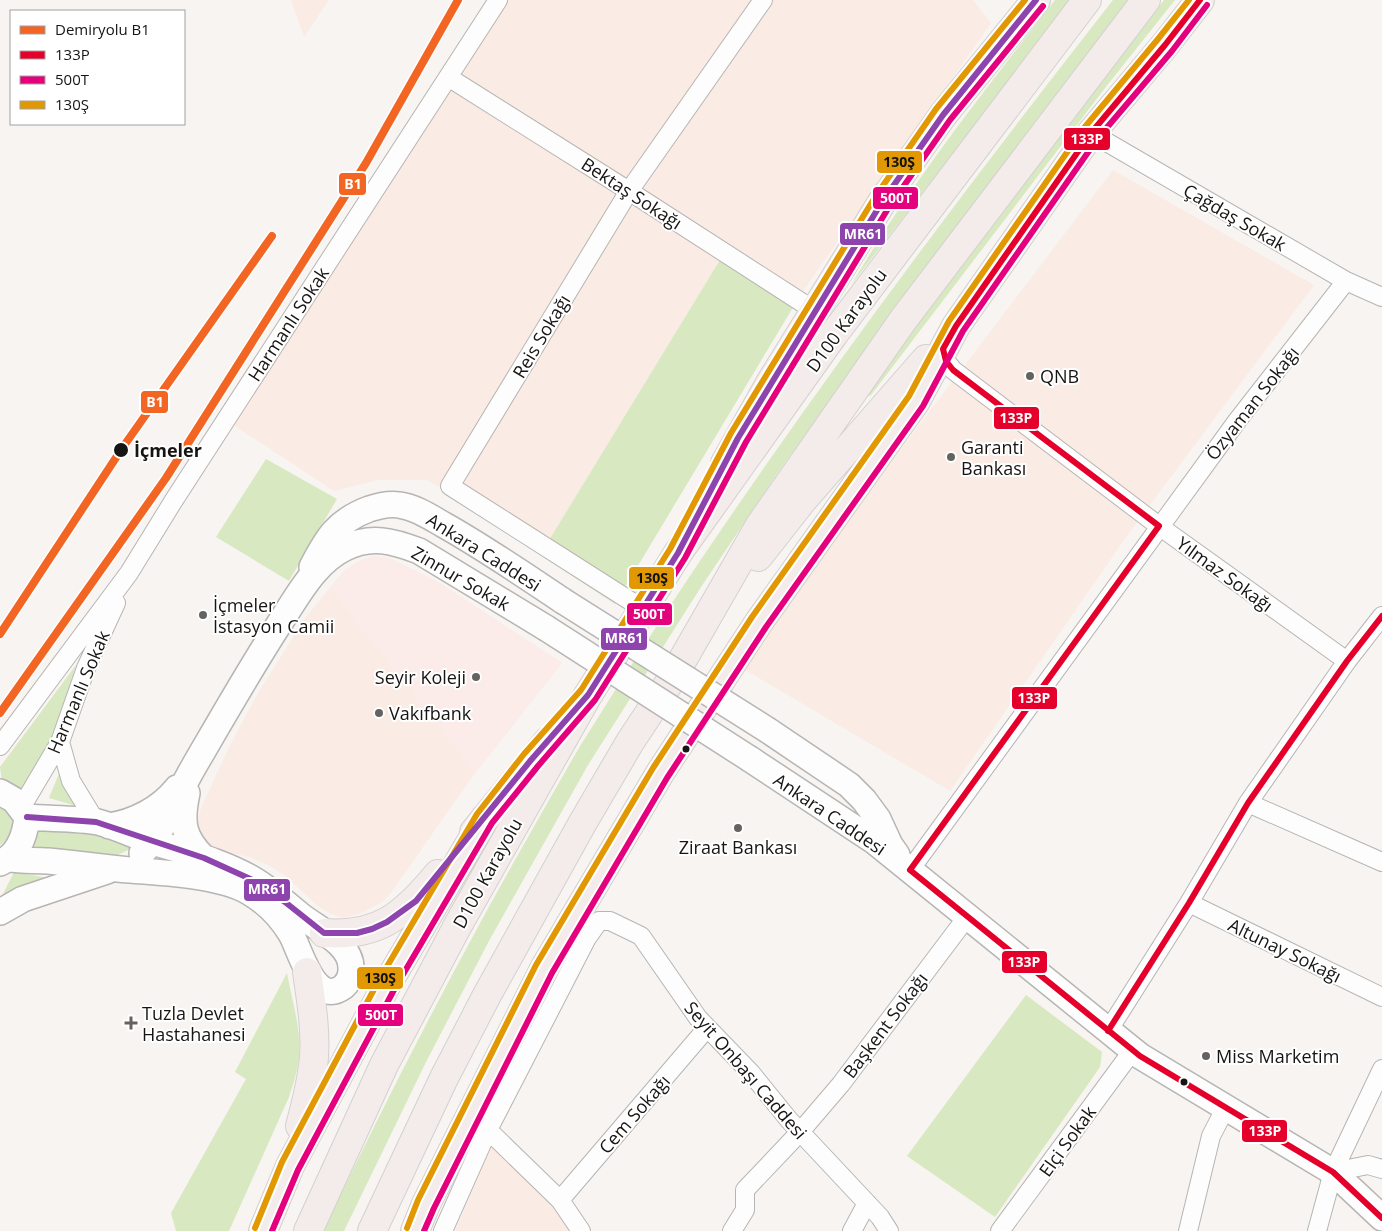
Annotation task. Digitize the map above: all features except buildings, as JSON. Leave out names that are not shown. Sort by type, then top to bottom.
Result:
[{"type":"highway","points":[[678,553],[738,438],[882,202],[949,108],[1036,0]]},
{"type":"highway","name":"D100 Karayolu","points":[[308,1231],[389,1056],[458,925],[588,695],[642,609],[678,553],[834,334],[1087,0]]},
{"type":"highway","points":[[671,680],[760,525],[903,320],[1146,0]]},
{"type":"highway","points":[[415,1231],[426,1204],[544,969],[660,773],[759,622],[916,400],[956,326],[1091,133],[1200,0]]},
{"type":"highway","points":[[372,1231],[444,1078],[487,995],[630,742],[743,577],[802,501],[956,326]]},
{"type":"highway","points":[[324,933],[358,933],[372,929],[401,913],[416,901],[531,760],[588,695]]},
{"type":"highway","points":[[263,1231],[290,1166],[388,984],[485,818]]},
{"type":"highway","points":[[290,1166],[309,1093],[314,1056],[312,1010],[307,972]]},
{"type":"street","name":"Harmanlı Sokak","points":[[0,746],[129,573],[174,500],[498,0]]},
{"type":"street","name":"Reis Sokağı","points":[[642,609],[450,486],[629,191],[763,0]]},
{"type":"street","name":"Bektaş Sokağı","points":[[448,77],[815,311]]},
{"type":"street","name":"Çağdaş Sokak","points":[[1091,133],[1346,281],[1382,297]]},
{"type":"street","name":"Özyaman Sokağı","points":[[910,870],[1236,420],[1346,281]]},
{"type":"street","name":"Yılmaz Sokağı","points":[[956,326],[943,349],[946,361],[953,370],[1159,526],[1347,661]]},
{"type":"street","name":"Ankara Caddesi","points":[[299,594],[325,542],[338,527],[355,514],[379,505],[399,505],[421,512],[464,536],[769,731],[848,785],[864,800],[878,819],[890,845],[910,870]]},
{"type":"street","name":"Zinnur Sokak","points":[[192,771],[259,655],[314,573],[331,556],[346,548],[366,541],[381,540],[397,542],[418,551],[546,628],[750,759]]},
{"type":"street","name":"Harmanlı Sokak","points":[[24,813],[60,742],[86,668],[129,573]]},
{"type":"street","points":[[1108,1031],[1189,903],[1248,803],[1347,661],[1382,616]]},
{"type":"street","points":[[4,861],[47,861],[176,874],[229,884],[250,892],[280,918],[299,949],[307,972],[320,987],[328,990],[339,990],[347,984],[351,973],[351,964],[342,946],[255,881],[204,858],[103,824],[72,781],[60,742]]},
{"type":"street","name":"Ankara Caddesi","points":[[750,759],[874,841],[1133,1050],[1333,1172],[1382,1218]]},
{"type":"street","points":[[24,813],[103,824],[122,824],[162,804],[192,771]]},
{"type":"street","points":[[0,912],[22,899],[115,869],[142,853],[164,826],[192,771]]},
{"type":"street","points":[[192,771],[183,811],[183,825],[187,838],[193,848],[204,858]]},
{"type":"street","points":[[0,792],[14,800],[24,813],[25,831],[20,844],[4,861]]},
{"type":"street","points":[[1248,803],[1382,862]]},
{"type":"street","points":[[878,819],[892,837],[907,849],[924,846],[932,839]]},
{"type":"street","name":"Altunay Sokağı","points":[[1189,903],[1382,997]]},
{"type":"street","name":"Başkent Sokağı","points":[[732,1231],[745,1210],[745,1190],[842,1084],[967,917]]},
{"type":"street","name":"Seyit Onbaşı Caddesi","points":[[488,1130],[587,938],[599,921],[610,921],[641,936],[698,1018],[751,1073],[800,1132],[880,1217],[889,1231]]},
{"type":"street","name":"Cem Sokağı","points":[[560,1200],[707,1028]]},
{"type":"street","name":"Elçi Sokak","points":[[1000,1231],[1133,1050]]},
{"type":"street","points":[[1318,1231],[1333,1172],[1382,1069]]},
{"type":"street","points":[[1188,1231],[1211,1136],[1226,1107]]},
{"type":"street","points":[[443,1231],[488,1130],[560,1200],[581,1231]]},
{"type":"street","points":[[1333,1172],[1368,1165],[1382,1169]]},
{"type":"street","points":[[852,1231],[867,1203]]},
{"type":"shaded area","points":[[291,0],[329,0],[304,37]]},
{"type":"shaded area","points":[[489,0],[973,0],[991,23],[801,294],[726,250],[540,555],[447,491],[427,480],[377,480],[334,491],[221,417]]},
{"type":"shaded area","points":[[1113,170],[1314,285],[1129,533],[950,791],[737,665]]},
{"type":"shaded area","points":[[373,556],[389,558],[438,582],[562,663],[475,773],[390,894],[382,902],[362,913],[344,918],[331,914],[318,906],[284,875],[268,865],[249,857],[216,849],[207,842],[200,830],[198,819],[201,808],[229,747],[258,693],[305,618],[343,572],[358,562]]},
{"type":"shaded area","name":"Seyir Koleji","points":[[373,556],[389,558],[438,582],[562,663],[475,773],[330,589],[343,572],[358,562]]},
{"type":"shaded area","points":[[495,1138],[560,1208],[571,1231],[455,1231]]},
{"type":"green space","points":[[1055,0],[1071,0],[851,285],[930,164]]},
{"type":"green space","points":[[1113,0],[1132,0],[862,355],[779,471],[701,587],[588,765],[490,939],[426,1062],[344,1231],[323,1231],[396,1082],[473,936],[582,743],[643,647],[706,551],[837,364],[973,181]]},
{"type":"green space","points":[[1164,0],[1175,0],[1105,88],[871,395],[858,401],[1029,174]]},
{"type":"green space","points":[[726,250],[801,294],[615,604],[540,555]]},
{"type":"green space","points":[[266,459],[337,499],[289,581],[216,537]]},
{"type":"green space","points":[[76,665],[58,727],[31,787],[22,790],[2,782],[0,767]]},
{"type":"green space","points":[[61,769],[83,808],[49,798]]},
{"type":"green space","points":[[0,803],[12,816],[13,826],[10,835],[0,845]]},
{"type":"green space","points":[[46,815],[139,845],[109,859],[29,848]]},
{"type":"green space","points":[[14,872],[49,878],[0,900]]},
{"type":"green space","points":[[287,973],[298,1027],[300,1048],[297,1069],[289,1097],[229,1231],[176,1231],[171,1213],[246,1079],[235,1072]]},
{"type":"green space","points":[[1026,995],[1102,1052],[1100,1067],[995,1217],[907,1156]]},
{"type":"rail line","name":"B1","points":[[0,713],[166,478],[366,163],[458,0]]},
{"type":"rail line","name":"B1","points":[[0,634],[123,447],[272,236]]},
{"type":"transit line","name":"130Ş","points":[[255,1228],[282,1162],[379,980],[477,814],[524,754],[581,690],[670,549],[731,433],[875,197],[936,109],[1025,0]]},
{"type":"transit line","name":"MR61","points":[[27,817],[96,822],[204,858],[255,881],[324,933],[357,933],[372,929],[387,922],[416,901],[531,760],[588,695],[678,553],[738,438],[882,202],[943,115],[1036,0]]},
{"type":"transit line","name":"130Ş","points":[[407,1228],[418,1200],[536,965],[653,768],[752,617],[909,396],[949,321],[1084,128],[1189,0]]},
{"type":"transit line","name":"133P","points":[[1159,526],[953,370],[946,361],[943,349],[956,326],[1091,133],[1200,0]]},
{"type":"transit line","name":"500T","points":[[424,1231],[552,973],[667,778],[766,627],[923,406],[963,331],[1098,138],[1172,51],[1207,5]]},
{"type":"transit line","name":"500T","points":[[272,1231],[298,1170],[395,988],[492,823],[595,700],[685,558],[746,442],[889,207],[950,120],[1043,6]]},
{"type":"transit line","name":"133P","points":[[910,870],[1159,526]]},
{"type":"transit line","name":"133P","points":[[1108,1031],[1189,903],[1248,803],[1347,661],[1382,616]]},
{"type":"transit line","name":"133P","points":[[910,870],[1140,1056],[1333,1172],[1382,1218]]},
{"type":"place","name":"QNB","points":[[1030,376]]},
{"type":"place","name":"İçmeler","points":[[121,450]]},
{"type":"place","name":"Garanti Bankası","points":[[951,457]]},
{"type":"place","name":"İçmeler İstasyon Camii","points":[[203,615]]},
{"type":"place","name":"Seyir Koleji","points":[[476,677]]},
{"type":"place","name":"Vakıfbank","points":[[379,713]]},
{"type":"place","name":"Ziraat Bankası","points":[[738,828]]},
{"type":"place","name":"Tuzla Devlet Hastahanesi","points":[[131,1023]]},
{"type":"place","name":"Miss Marketim","points":[[1206,1056]]}]
